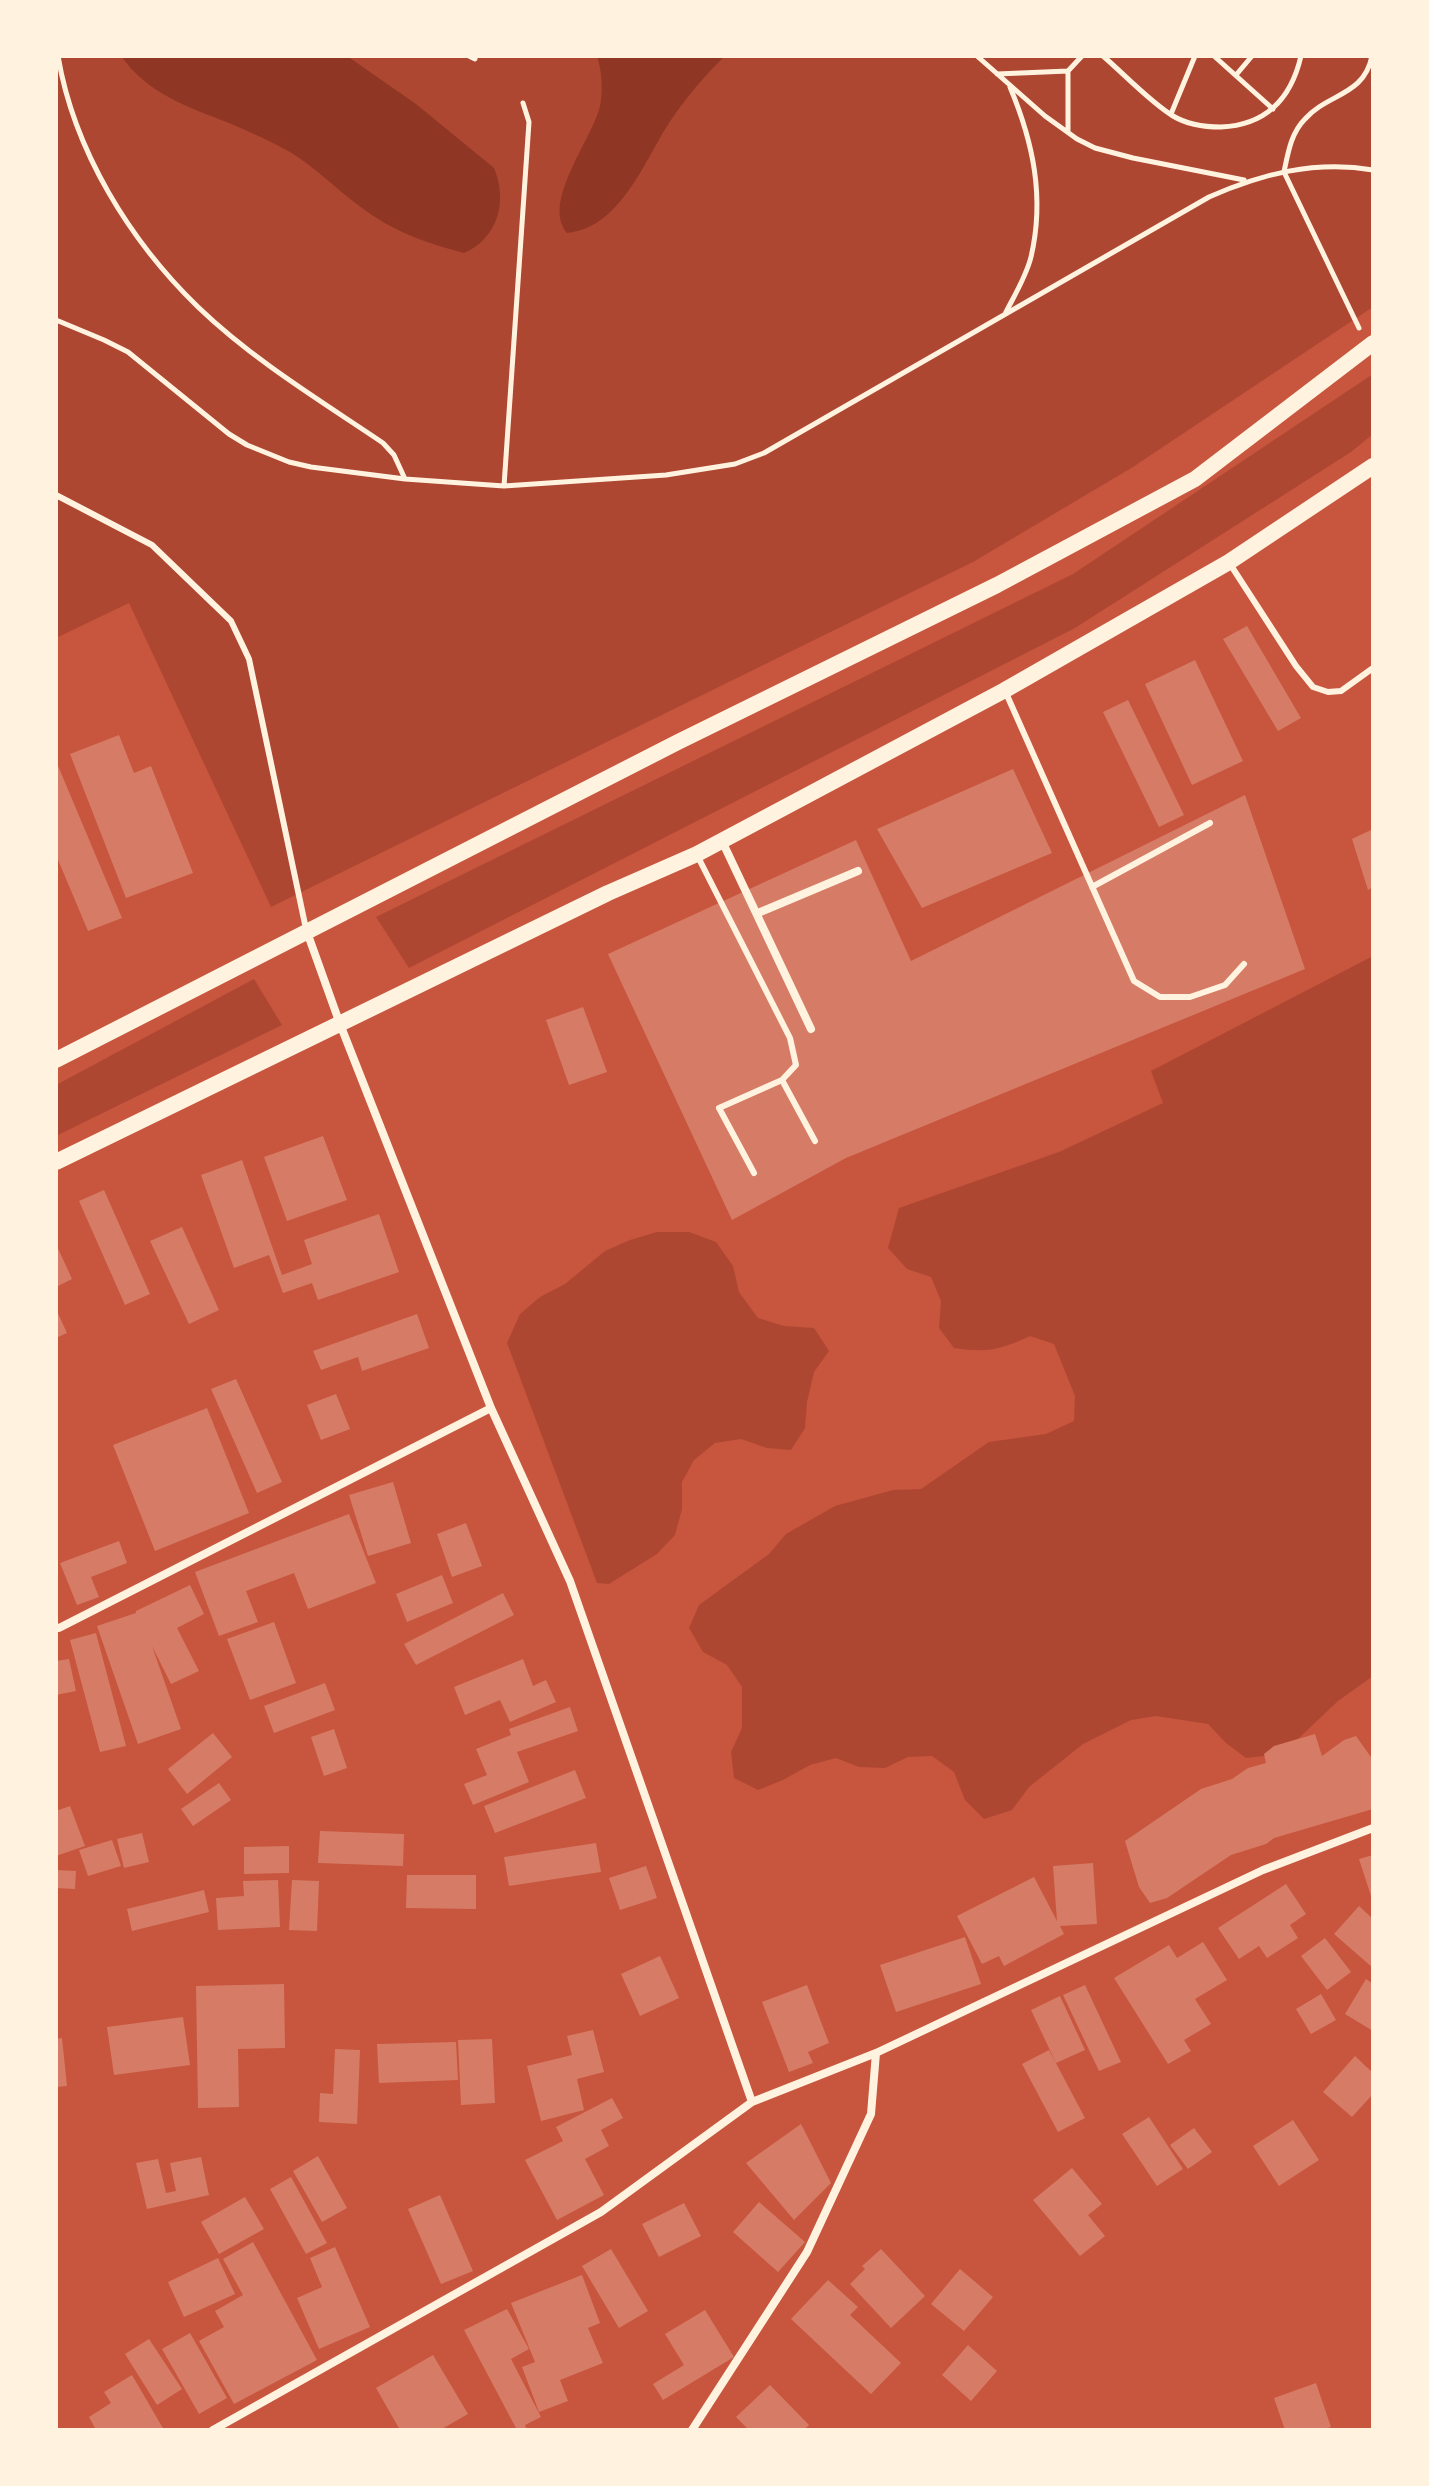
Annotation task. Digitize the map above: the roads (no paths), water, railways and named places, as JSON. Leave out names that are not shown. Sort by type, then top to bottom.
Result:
[{"type":"main road","points":[[56,1060],[678,742],[997,585],[1195,479],[1373,343]]},
{"type":"main road","points":[[56,1162],[608,893],[697,854],[1005,690],[1229,562],[1373,466]]},
{"type":"street","points":[[722,840],[811,1029]]},
{"type":"street","points":[[758,913],[858,871]]},
{"type":"street","points":[[307,932],[491,1408],[570,1581],[752,2102]]},
{"type":"street","points":[[56,1627],[491,1408]]},
{"type":"street","points":[[213,2430],[601,2212],[752,2102],[876,2053],[1263,1870],[1373,1828]]},
{"type":"street","points":[[692,2430],[807,2252],[871,2114],[876,2053]]},
{"type":"lane","points":[[56,495],[152,545],[231,621],[249,659],[307,932]]},
{"type":"lane","points":[[1229,562],[1313,687],[1328,692],[1341,691],[1373,668]]},
{"type":"lane","points":[[1005,690],[1134,981],[1160,997],[1190,997],[1225,985],[1244,964]]},
{"type":"lane","points":[[1092,887],[1210,823]]},
{"type":"lane","points":[[697,854],[790,1038],[796,1065],[782,1080],[719,1108],[754,1173]]},
{"type":"lane","points":[[782,1080],[815,1141]]}]
